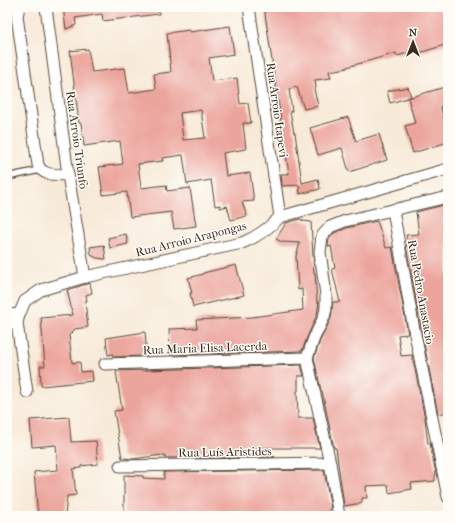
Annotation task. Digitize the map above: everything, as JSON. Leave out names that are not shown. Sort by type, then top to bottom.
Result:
[{"type":"street","points":[[19,7],[17,16],[28,101],[40,170],[46,174],[68,175]]},
{"type":"street","name":"Rua Arroio Triunfo","points":[[46,7],[68,175],[85,277]]},
{"type":"street","name":"Rua Arroio Itapevi","points":[[249,7],[280,217]]},
{"type":"street","name":"Rua Arroio Arapongas","points":[[14,321],[25,301],[41,290],[85,277],[242,243],[264,232],[280,217],[448,169]]},
{"type":"street","points":[[339,516],[330,463],[306,358],[326,309],[326,295],[320,252],[322,236],[330,227],[345,221],[448,197]]},
{"type":"street","name":"Rua Pedro Anastacio","points":[[393,210],[413,324],[448,497]]},
{"type":"street","points":[[7,314],[14,321],[27,392]]},
{"type":"street","name":"Rua Maria Elisa Lacerda","points":[[105,364],[306,358]]},
{"type":"street","name":"Rua Luís Aristides","points":[[120,466],[330,463]]},
{"type":"lane","points":[[7,177],[40,170]]},
{"type":"building","points":[[63,7],[159,7],[159,14],[103,21],[102,14],[75,18],[76,25],[66,29]]},
{"type":"building","points":[[264,7],[448,7],[448,44],[419,53],[418,50],[397,56],[396,53],[347,68],[329,71],[331,78],[315,80],[316,88],[314,89],[318,106],[304,109],[297,87],[289,89],[292,111],[290,111],[295,133],[302,183],[318,179],[320,189],[300,194],[299,185],[282,186],[281,174],[289,174]]},
{"type":"building","points":[[230,26],[234,54],[209,58],[212,81],[237,78],[240,104],[248,103],[251,123],[243,123],[246,149],[223,153],[226,176],[250,173],[254,201],[242,202],[247,216],[231,220],[227,206],[220,208],[220,205],[215,206],[211,180],[187,184],[183,155],[162,158],[163,161],[138,164],[141,188],[166,185],[167,191],[190,188],[196,226],[174,229],[171,212],[130,217],[127,192],[103,195],[99,167],[123,164],[120,141],[84,146],[81,123],[79,123],[70,51],[88,49],[92,72],[125,68],[129,93],[156,89],[154,74],[171,72],[167,33],[190,30],[190,32]],"holes":[[[201,110],[205,138],[183,140],[180,113]]]},
{"type":"building","points":[[448,86],[448,103],[440,106],[448,133],[448,142],[413,153],[405,126],[415,123],[408,98]]},
{"type":"building","points":[[408,87],[411,97],[390,103],[387,91]]},
{"type":"building","points":[[348,117],[356,141],[379,134],[387,160],[349,172],[342,148],[318,155],[310,128]]},
{"type":"building","points":[[448,204],[448,412],[438,414],[406,245],[408,245],[406,235],[419,234],[416,212]]},
{"type":"building","points":[[300,219],[311,222],[314,273],[317,302],[319,302],[317,315],[302,351],[170,355],[169,329],[197,328],[196,320],[252,317],[303,310],[302,289],[298,290],[296,256],[300,243],[282,242],[276,239],[286,223]]},
{"type":"building","points":[[377,221],[386,248],[392,247],[408,334],[398,335],[401,356],[412,355],[425,419],[428,444],[430,443],[436,474],[435,481],[411,483],[412,489],[389,493],[388,485],[366,486],[367,498],[362,498],[362,503],[344,506],[336,448],[334,448],[314,358],[320,341],[331,319],[333,302],[340,302],[332,269],[335,268],[331,246],[328,247],[329,239],[334,233],[347,228]]},
{"type":"building","points":[[126,234],[128,244],[110,248],[108,238]]},
{"type":"building","points":[[104,245],[106,259],[97,258],[91,255],[90,247]]},
{"type":"building","points":[[236,265],[244,295],[193,307],[190,293],[192,293],[188,278]]},
{"type":"building","points":[[90,283],[92,293],[86,295],[87,301],[85,301],[88,327],[75,329],[69,335],[72,363],[80,362],[81,372],[92,371],[93,381],[41,386],[40,366],[45,366],[41,318],[73,315],[67,290]]},
{"type":"building","points":[[145,332],[147,356],[113,357],[113,354],[108,355],[106,338]]},
{"type":"building","points":[[301,365],[304,376],[298,376],[298,418],[313,418],[320,448],[253,448],[253,451],[275,457],[165,458],[165,456],[162,455],[133,459],[122,458],[114,411],[122,410],[116,371]]},
{"type":"building","points":[[69,417],[71,442],[96,441],[98,464],[81,466],[81,468],[73,469],[76,495],[67,496],[65,516],[38,516],[34,472],[58,470],[56,445],[32,447],[30,420]]},
{"type":"building","points":[[324,470],[331,509],[329,509],[329,516],[124,516],[124,475],[164,479],[164,472]]}]
